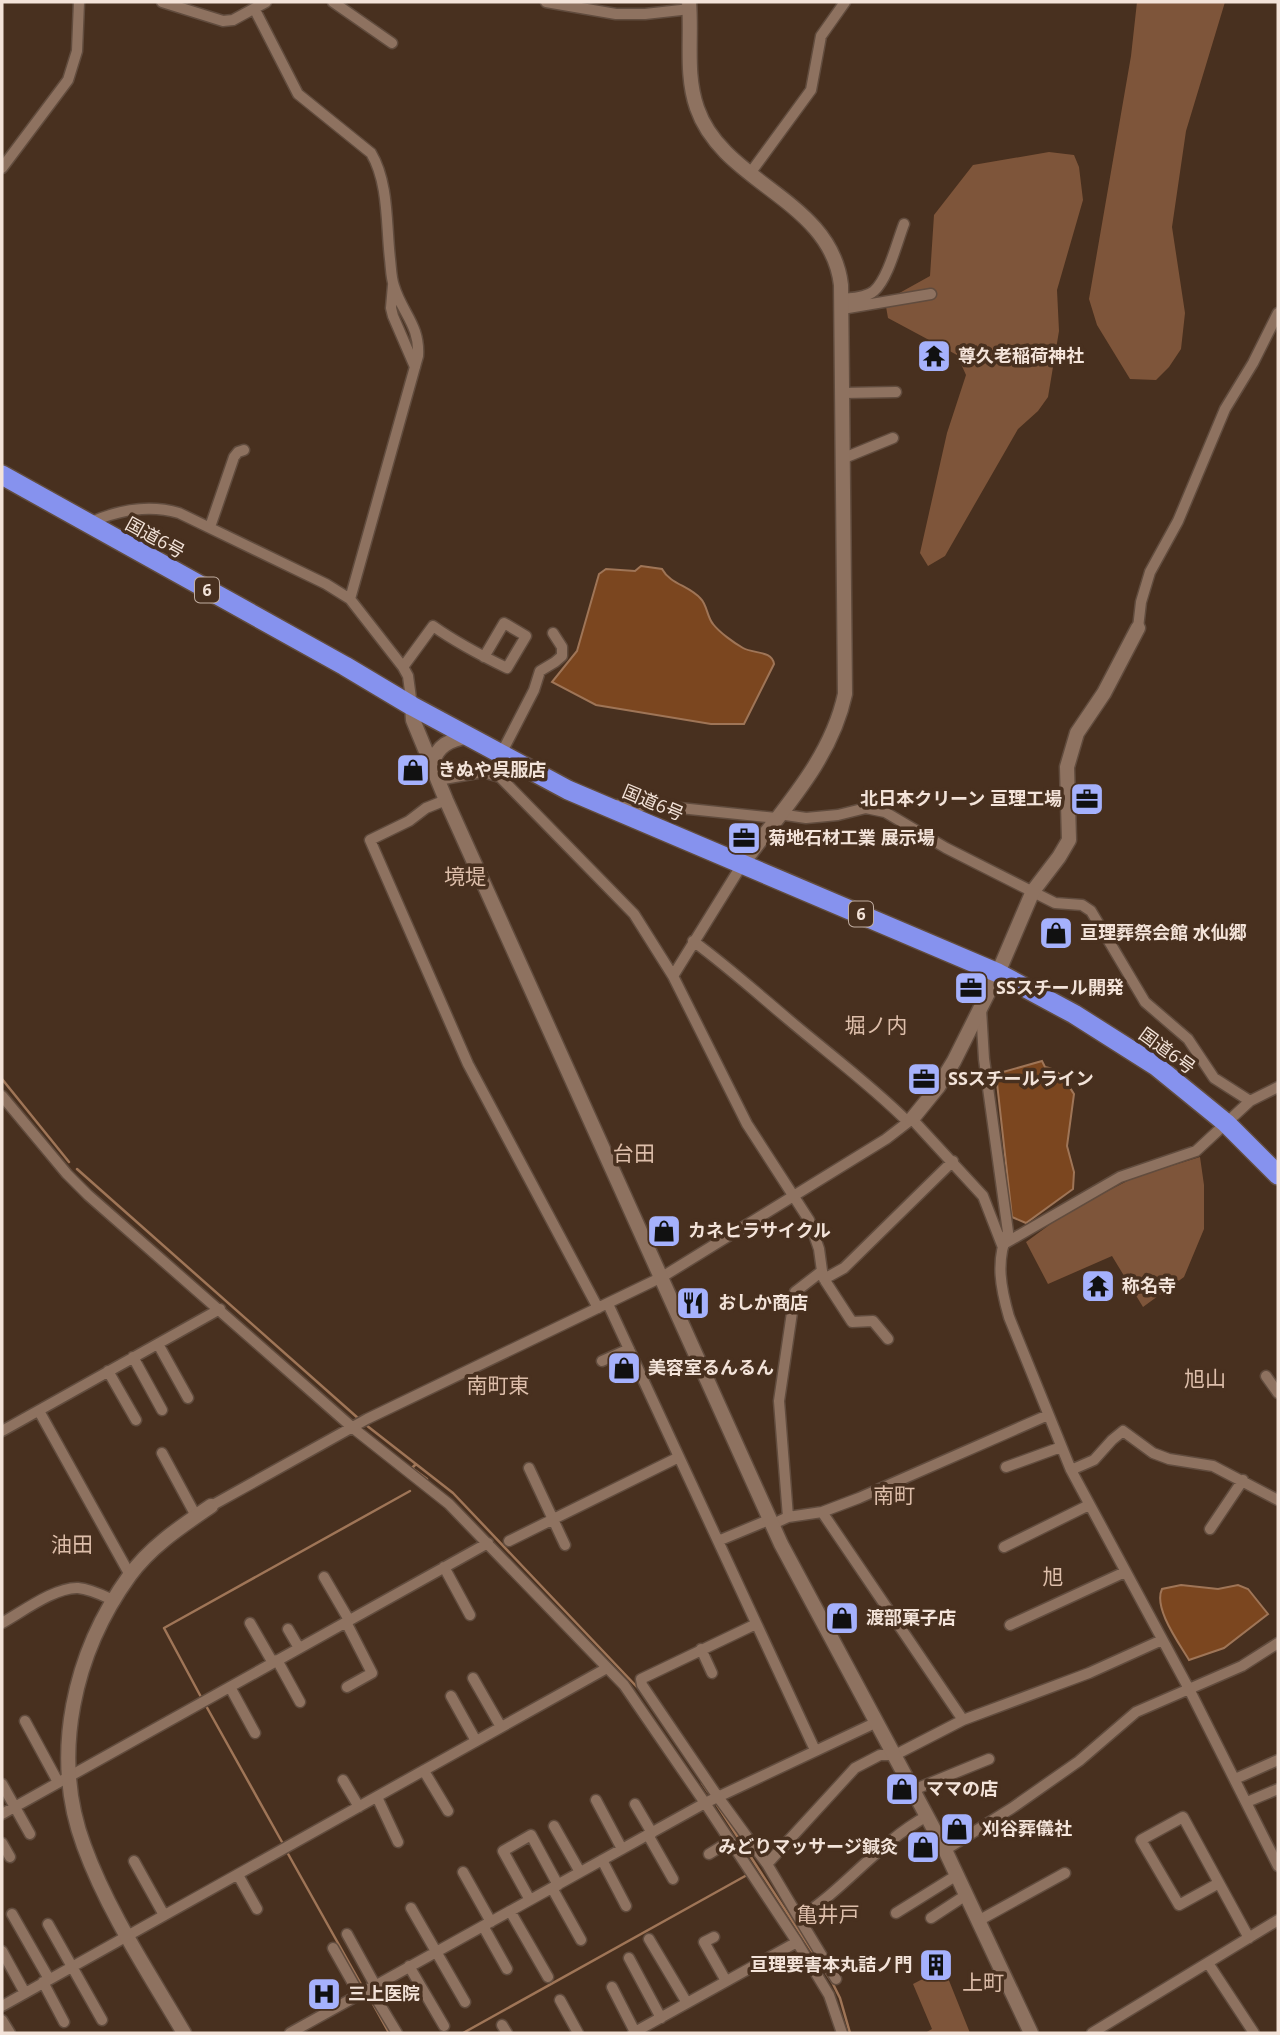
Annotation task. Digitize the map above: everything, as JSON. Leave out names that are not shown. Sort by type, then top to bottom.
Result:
[{"type":"highway","name":"国道6号","points":[[2,475],[412,706],[568,790],[998,973],[1074,1014],[1156,1066],[1226,1123],[1278,1175]]},
{"type":"street","points":[[2,168],[68,80],[77,51],[79,2]]},
{"type":"street","points":[[162,2],[223,21],[233,20],[267,2]]},
{"type":"street","points":[[332,2],[393,43]]},
{"type":"street","points":[[546,2],[616,14],[645,14],[689,6],[689,61],[696,108],[718,146],[819,230],[839,270],[842,304],[845,694],[840,715],[822,756],[743,863],[673,976]]},
{"type":"street","points":[[751,172],[811,90],[821,36],[845,2]]},
{"type":"street","points":[[255,10],[298,94],[372,153],[377,162],[385,205],[393,285],[391,308],[415,368]]},
{"type":"street","points":[[842,304],[875,290],[883,279],[904,224]]},
{"type":"street","points":[[350,599],[415,368],[419,344],[414,324],[393,285]]},
{"type":"street","points":[[842,304],[931,294]]},
{"type":"street","points":[[64,1779],[75,1690],[93,1637],[131,1575],[176,1530],[211,1506],[353,1427],[662,1277],[886,1139],[910,1121],[938,1087],[998,973],[1033,891],[1069,840],[1067,767],[1077,733],[1104,693],[1138,628],[1141,603],[1150,572],[1178,520],[1225,410],[1278,313]]},
{"type":"street","points":[[843,393],[895,392]]},
{"type":"street","points":[[844,458],[893,438]]},
{"type":"street","points":[[210,527],[234,457],[244,450]]},
{"type":"street","points":[[86,524],[119,512],[160,507],[179,513],[326,584],[350,599],[403,667],[408,676],[413,720],[446,800],[772,1522],[945,1850],[1031,2033]]},
{"type":"street","points":[[403,667],[433,626],[462,647],[484,657]]},
{"type":"street","points":[[501,754],[534,690],[540,671],[562,656],[562,647],[553,633]]},
{"type":"street","points":[[435,773],[439,748],[451,740],[469,737]]},
{"type":"street","points":[[435,773],[483,772],[500,777],[634,914],[673,976],[747,1124],[808,1220],[819,1249],[823,1275],[852,1322],[873,1321],[888,1339]]},
{"type":"street","points":[[446,800],[426,808],[409,821],[370,840],[468,1064],[629,1349],[815,1750]]},
{"type":"street","points":[[604,805],[670,807],[806,818],[838,815],[866,808],[885,812],[946,848],[1055,903],[1082,905],[1091,911],[1145,1002],[1188,1040],[1214,1078],[1250,1101]]},
{"type":"street","points":[[693,941],[875,1090],[953,1161],[983,1196],[1002,1245]]},
{"type":"street","points":[[981,1004],[984,1059],[1008,1233],[1002,1245],[1000,1269],[1009,1317],[1071,1470],[1189,1689],[1278,1866]]},
{"type":"street","points":[[1002,1245],[1120,1177],[1196,1151],[1250,1101],[1278,1087]]},
{"type":"street","points":[[2,1096],[67,1174],[353,1427],[449,1504],[607,1668],[641,1708],[797,1942],[829,1995],[842,2033]]},
{"type":"street","points":[[788,1517],[779,1401],[794,1292],[823,1275],[844,1268],[953,1161]]},
{"type":"street","points":[[2,1431],[220,1309]]},
{"type":"street","points":[[158,1344],[188,1398]]},
{"type":"street","points":[[602,1361],[629,1349]]},
{"type":"street","points":[[133,1357],[162,1410]]},
{"type":"street","points":[[108,1371],[136,1420]]},
{"type":"street","points":[[1266,1376],[1278,1393]]},
{"type":"street","points":[[39,1411],[131,1575]]},
{"type":"street","points":[[718,1541],[788,1517],[821,1512],[1048,1415]]},
{"type":"street","points":[[1071,1470],[1094,1461],[1112,1440],[1123,1432],[1153,1453],[1169,1459],[1213,1466],[1278,1500]]},
{"type":"street","points":[[1006,1468],[1061,1447]]},
{"type":"street","points":[[162,1453],[196,1516]]},
{"type":"street","points":[[509,1541],[679,1457]]},
{"type":"street","points":[[529,1468],[565,1545]]},
{"type":"street","points":[[1210,1529],[1242,1480]]},
{"type":"street","points":[[1004,1547],[1089,1505]]},
{"type":"street","points":[[821,1512],[964,1720]]},
{"type":"street","points":[[2,1814],[488,1543]]},
{"type":"street","points":[[444,1567],[470,1615]]},
{"type":"street","points":[[1010,1625],[1125,1572]]},
{"type":"street","points":[[324,1577],[372,1673],[347,1687]]},
{"type":"street","points":[[2,1623],[58,1592],[69,1589],[81,1588],[115,1601]]},
{"type":"street","points":[[250,1623],[300,1702]]},
{"type":"street","points":[[756,1624],[641,1679],[642,1685],[718,1797],[768,1864],[836,1979]]},
{"type":"street","points":[[288,1629],[299,1648]]},
{"type":"street","points":[[768,1864],[855,1768],[880,1755],[895,1755],[964,1720],[1089,1673],[1161,1640]]},
{"type":"street","points":[[945,1850],[1079,1761],[1136,1712],[1242,1666],[1278,1643]]},
{"type":"street","points":[[701,1649],[712,1673]]},
{"type":"street","points":[[2,2006],[607,1668]]},
{"type":"street","points":[[473,1678],[501,1727]]},
{"type":"street","points":[[230,1687],[255,1733]]},
{"type":"street","points":[[451,1696],[476,1741]]},
{"type":"street","points":[[25,1721],[64,1779],[83,1844],[107,1898],[184,2033]]},
{"type":"street","points":[[290,2033],[705,1803],[877,1722]]},
{"type":"street","points":[[913,1790],[989,1759]]},
{"type":"street","points":[[1235,1779],[1278,1760]]},
{"type":"street","points":[[424,1771],[448,1811]]},
{"type":"street","points":[[343,1780],[359,1807]]},
{"type":"street","points":[[2,1784],[30,1834]]},
{"type":"street","points":[[1247,1802],[1278,1789]]},
{"type":"street","points":[[377,1797],[398,1842]]},
{"type":"street","points":[[596,1800],[622,1849]]},
{"type":"street","points":[[635,1804],[673,1879]]},
{"type":"street","points":[[799,1918],[835,1892],[876,1852],[927,1816]]},
{"type":"street","points":[[1219,1883],[1179,1905],[1141,1840],[1183,1817],[1219,1883],[1249,1938]]},
{"type":"street","points":[[554,1826],[580,1872]]},
{"type":"street","points":[[530,1900],[503,1851],[531,1835],[582,1940]]},
{"type":"street","points":[[709,1854],[730,1841]]},
{"type":"street","points":[[2,1843],[10,1857]]},
{"type":"street","points":[[602,1860],[626,1906]]},
{"type":"street","points":[[134,1861],[164,1915]]},
{"type":"street","points":[[463,1872],[507,1969]]},
{"type":"street","points":[[978,1921],[1065,1873]]},
{"type":"street","points":[[238,1875],[257,1909]]},
{"type":"street","points":[[896,1913],[957,1875]]},
{"type":"street","points":[[932,1918],[966,1895]]},
{"type":"street","points":[[411,1908],[465,2001]]},
{"type":"street","points":[[510,1911],[548,1978]]},
{"type":"street","points":[[12,1914],[64,2022]]},
{"type":"street","points":[[1092,2033],[1278,1920]]},
{"type":"street","points":[[48,1924],[103,2020]]},
{"type":"street","points":[[347,1934],[397,2033]]},
{"type":"street","points":[[714,1937],[704,1942],[726,1981]]},
{"type":"street","points":[[649,1939],[687,2003]]},
{"type":"street","points":[[612,1987],[634,2033],[797,1942]]},
{"type":"street","points":[[333,1948],[359,1994]]},
{"type":"street","points":[[2,1951],[25,1993]]},
{"type":"street","points":[[629,1958],[661,2018]]},
{"type":"street","points":[[1208,1963],[1254,2033]]},
{"type":"street","points":[[410,1966],[444,2026]]},
{"type":"street","points":[[560,2000],[578,2033]]},
{"type":"street","points":[[2,2020],[9,2033]]},
{"type":"shaded area","points":[[1137,2],[1225,2],[1186,131],[1172,227],[1185,313],[1181,349],[1156,380],[1130,379],[1097,325],[1089,299],[1131,56]]},
{"type":"shaded area","points":[[1049,152],[1074,155],[1079,167],[1083,200],[1057,290],[1059,331],[1048,397],[1038,411],[1018,429],[945,556],[928,566],[920,553],[947,433],[966,375],[957,355],[888,318],[885,301],[930,276],[934,215],[973,165]]},
{"type":"shaded area","points":[[641,566],[662,569],[670,578],[701,599],[711,621],[723,634],[743,648],[766,654],[773,660],[774,664],[744,724],[711,724],[596,705],[552,682],[577,651],[599,574],[606,569],[635,571]]},
{"type":"shaded area","points":[[1042,1061],[1045,1067],[1055,1070],[1062,1077],[1074,1094],[1067,1146],[1074,1172],[1073,1189],[1026,1223],[1012,1217],[996,1074]]},
{"type":"shaded area","points":[[1200,1157],[1204,1185],[1204,1229],[1184,1277],[1143,1307],[1112,1256],[1048,1284],[1026,1242],[1067,1212],[1135,1177]]},
{"type":"shaded area","points":[[1181,1585],[1218,1589],[1238,1585],[1248,1589],[1268,1614],[1224,1648],[1189,1660],[1168,1625],[1160,1597],[1162,1589]]},
{"type":"shaded area","points":[[944,1968],[970,2033],[925,2033],[932,2029],[913,1984]]},
{"type":"waterway","points":[[2,1079],[69,1162]]},
{"type":"waterway","points":[[77,1169],[359,1419]]},
{"type":"waterway","points":[[366,1425],[453,1493],[637,1687]]},
{"type":"waterway","points":[[416,1464],[412,1468],[427,1479]]},
{"type":"waterway","points":[[201,1697],[164,1628],[410,1491]]},
{"type":"waterway","points":[[205,1704],[282,1842]]},
{"type":"waterway","points":[[702,1783],[708,1792]]},
{"type":"waterway","points":[[717,1805],[832,1982],[840,1998],[850,2033]]},
{"type":"waterway","points":[[287,1852],[362,1986]]},
{"type":"waterway","points":[[463,2033],[747,1875]]},
{"type":"waterway","points":[[368,1995],[389,2033]]},
{"type":"place","name":"尊久老稲荷神社","points":[[934,356]]},
{"type":"place","name":"きぬや呉服店","points":[[413,770]]},
{"type":"place","name":"北日本クリーン 亘理工場","points":[[1087,799]]},
{"type":"place","name":"菊地石材工業 展示場","points":[[744,838]]},
{"type":"place","name":"亘理葬祭会館 水仙郷","points":[[1056,933]]},
{"type":"place","name":"SSスチール開発","points":[[971,988]]},
{"type":"place","name":"SSスチールライン","points":[[924,1079]]},
{"type":"place","name":"カネヒラサイクル","points":[[664,1231]]},
{"type":"place","name":"称名寺","points":[[1098,1286]]},
{"type":"place","name":"おしか商店","points":[[693,1303]]},
{"type":"place","name":"美容室るんるん","points":[[624,1368]]},
{"type":"place","name":"渡部菓子店","points":[[842,1618]]},
{"type":"place","name":"ママの店","points":[[902,1789]]},
{"type":"place","name":"刈谷葬儀社","points":[[957,1829]]},
{"type":"place","name":"みどりマッサージ鍼灸","points":[[923,1847]]},
{"type":"place","name":"亘理要害本丸詰ノ門","points":[[936,1965]]},
{"type":"place","name":"三上医院","points":[[324,1994]]},
{"type":"district","name":"境堤","points":[[465,877]]},
{"type":"district","name":"堀ノ内","points":[[876,1026]]},
{"type":"district","name":"台田","points":[[634,1154]]},
{"type":"district","name":"旭山","points":[[1205,1379]]},
{"type":"district","name":"南町東","points":[[498,1386]]},
{"type":"district","name":"南町","points":[[894,1496]]},
{"type":"district","name":"油田","points":[[72,1545]]},
{"type":"district","name":"旭","points":[[1053,1577]]},
{"type":"district","name":"亀井戸","points":[[828,1915]]},
{"type":"district","name":"上町","points":[[983,1983]]}]
